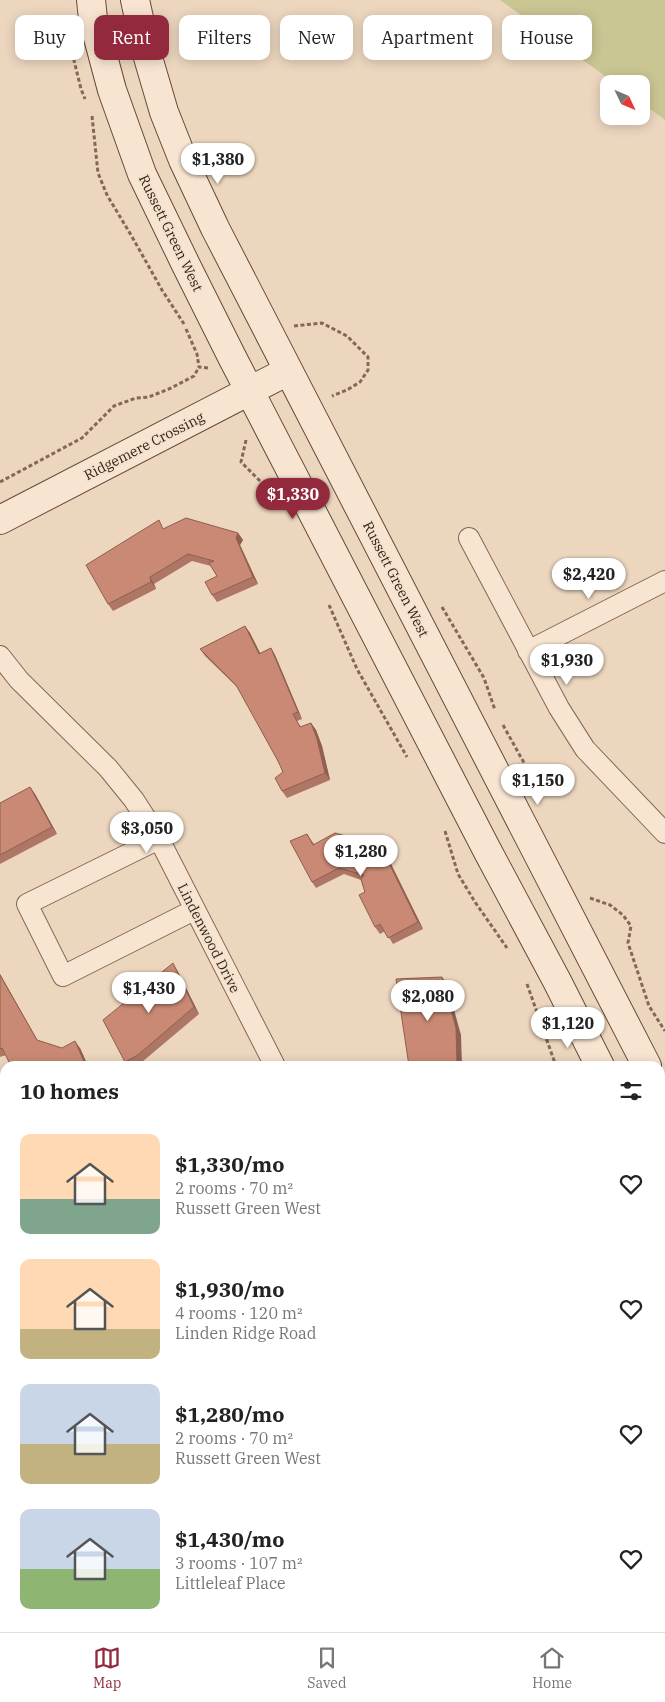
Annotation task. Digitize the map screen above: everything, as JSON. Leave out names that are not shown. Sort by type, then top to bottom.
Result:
[{"type":"street","name":"Russett Green West","points":[[91,0],[93,19],[112,90],[142,174],[250,391],[597,1061]]},
{"type":"street","name":"Russett Green West","points":[[134,0],[164,112],[182,160],[288,371],[644,1061]]},
{"type":"street","name":"Ridgemere Crossing","points":[[0,520],[288,371]]},
{"type":"street","points":[[469,538],[559,708],[585,749],[665,833]]},
{"type":"street","points":[[528,651],[665,581]]},
{"type":"street","name":"Lindenwood Drive","points":[[0,656],[19,680],[108,768],[134,800],[159,839],[272,1061]]},
{"type":"street","points":[[159,839],[27,904],[63,976],[194,910]]},
{"type":"path","points":[[294,326],[322,323],[347,336],[368,357],[368,370],[360,382],[347,390],[332,395],[335,402]]},
{"type":"path","points":[[0,482],[82,438],[114,406],[136,398],[149,397],[171,388],[194,376],[199,367]]},
{"type":"path","points":[[247,438],[241,462],[272,492]]},
{"type":"path","points":[[326,598],[339,631],[358,669],[408,758]]},
{"type":"path","points":[[441,605],[484,678],[499,717]]},
{"type":"path","points":[[503,724],[528,770],[542,802]]},
{"type":"path","points":[[444,828],[458,874],[509,950]]},
{"type":"path","points":[[586,893],[592,899],[610,905],[623,915],[630,926],[628,943],[649,1006],[665,1031]]},
{"type":"path","points":[[524,977],[554,1061]]},
{"type":"shaded area","points":[[500,0],[665,0],[665,120],[650,109],[650,75],[604,75],[583,60],[592,60],[592,15],[521,15]]},
{"type":"building","points":[[186,518],[238,533],[236,538],[253,577],[212,595],[205,582],[217,576],[209,563],[214,561],[188,554],[150,577],[151,582],[108,604],[86,565],[159,520],[163,529]]},
{"type":"building","points":[[245,626],[259,654],[271,648],[298,712],[293,714],[300,727],[311,723],[325,773],[282,791],[275,778],[283,772],[236,685],[200,649]]},
{"type":"building","points":[[30,787],[52,827],[0,855],[0,803]]},
{"type":"building","points":[[335,833],[388,848],[384,853],[418,922],[388,938],[380,924],[375,927],[359,895],[365,892],[361,879],[364,875],[339,868],[312,882],[290,841],[307,834],[313,845]]},
{"type":"building","points":[[173,963],[194,1007],[138,1055],[127,1061],[124,1061],[103,1020]]},
{"type":"building","points":[[0,975],[37,1040],[62,1048],[75,1041],[84,1061],[8,1061],[2,1048],[0,1049]]},
{"type":"building","points":[[442,977],[456,1028],[457,1061],[408,1061],[396,979]]}]
